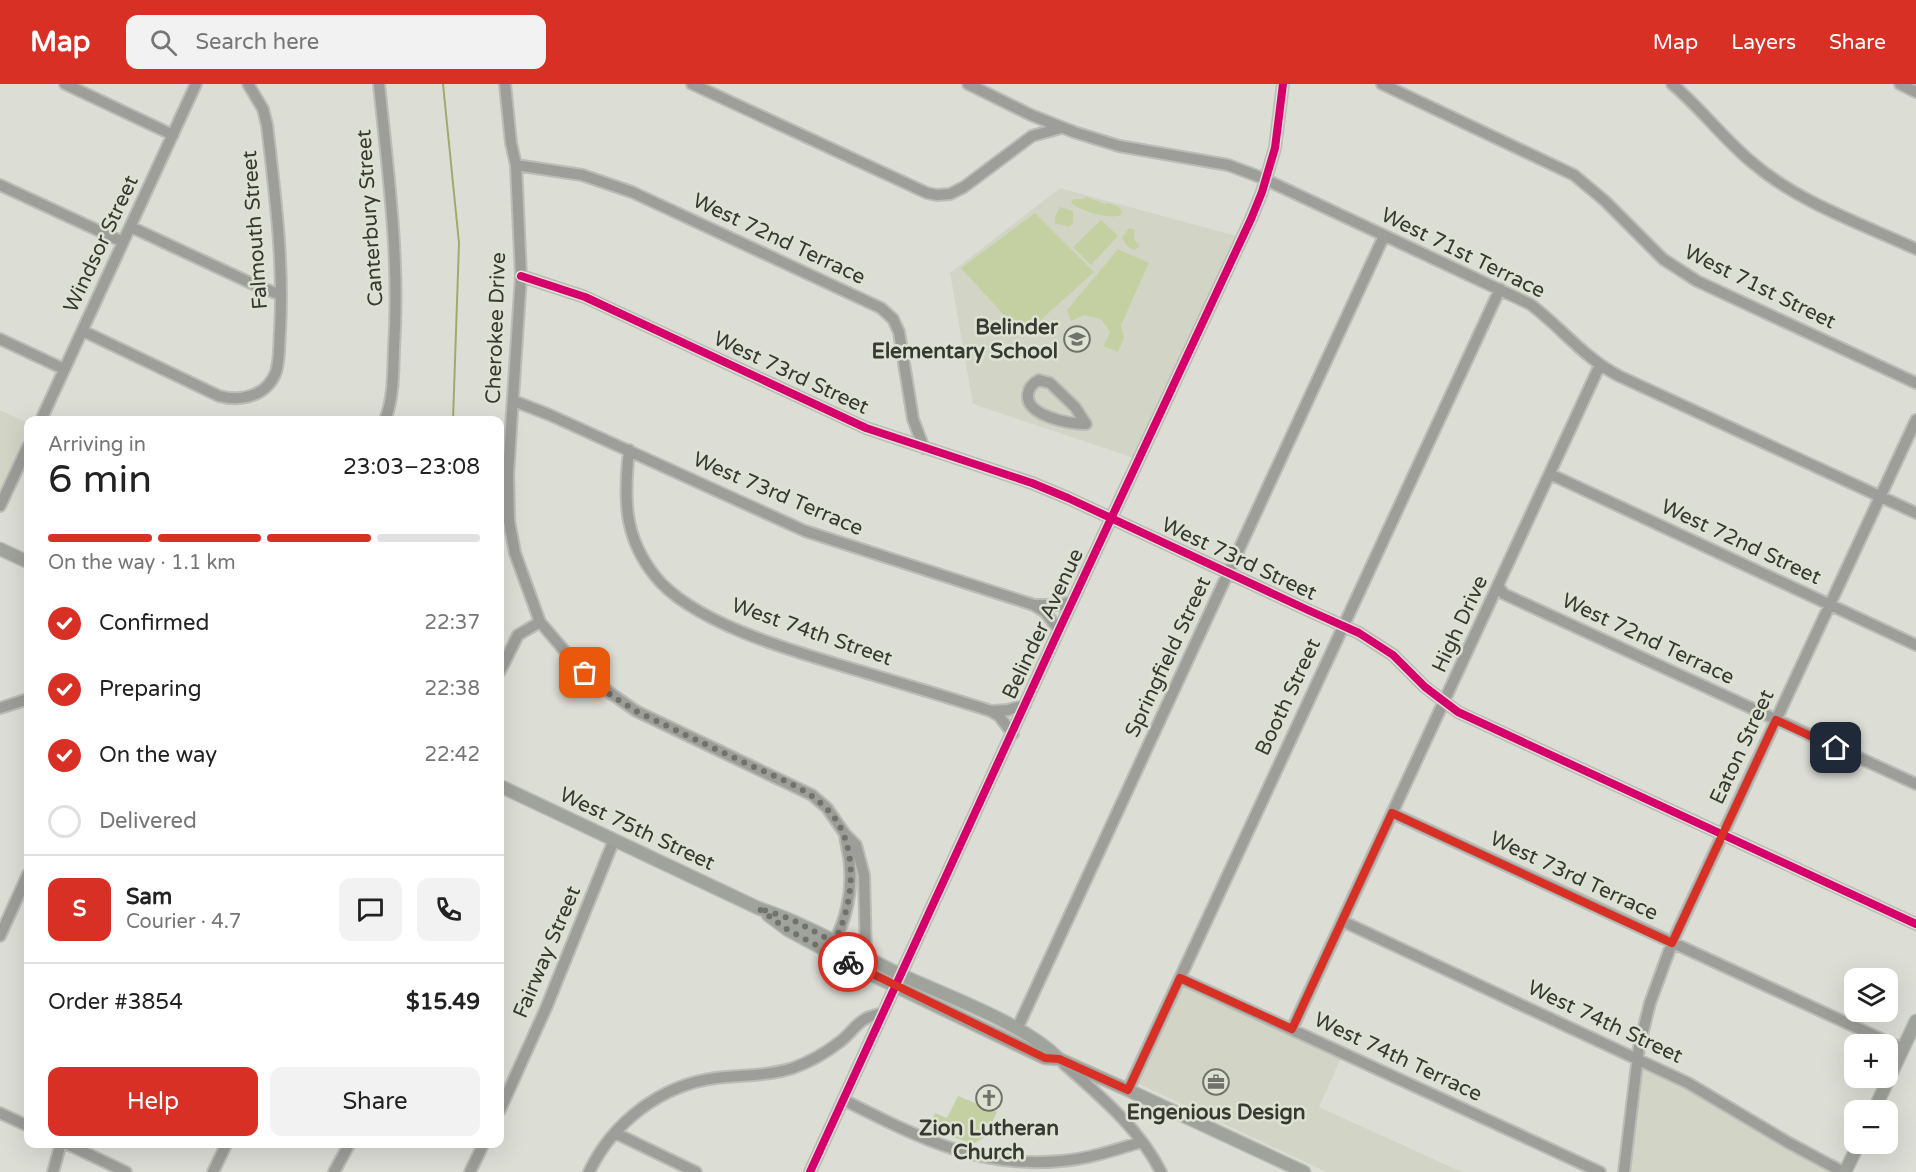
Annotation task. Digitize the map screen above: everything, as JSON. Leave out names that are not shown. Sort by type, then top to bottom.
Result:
[{"type":"main road","points":[[0,549],[24,560]]},
{"type":"main road","name":"West 75th Street","points":[[504,788],[758,908],[791,919],[866,958],[898,980],[1045,1058],[1059,1059],[1304,1172]]},
{"type":"main road","name":"West 75th Street","points":[[758,908],[788,930],[898,980],[1017,1029],[1048,1048],[1059,1059]]},
{"type":"main road","points":[[1879,1100],[1916,1022]]},
{"type":"main road","points":[[1844,1172],[1853,1154]]},
{"type":"street","points":[[65,84],[172,135]]},
{"type":"street","name":"Windsor Street","points":[[43,416],[196,84]]},
{"type":"street","name":"Falmouth Street","points":[[83,331],[219,396],[231,399],[244,398],[258,393],[269,384],[278,362],[280,249],[267,125],[260,102],[248,84]]},
{"type":"street","name":"Canterbury Street","points":[[379,84],[397,270],[392,394],[386,416]]},
{"type":"street","name":"Cherokee Drive","points":[[505,84],[511,143],[516,165],[521,276],[508,474],[509,521],[520,571],[540,622],[575,663],[612,696],[657,721],[800,788],[827,808],[845,834],[856,845],[862,862],[866,958]]},
{"type":"street","points":[[692,84],[927,193],[937,195],[950,194],[964,187],[1032,136],[1061,128]]},
{"type":"street","name":"West 71st Terrace","points":[[968,84],[1061,128],[1119,146],[1228,165],[1266,180],[1530,304],[1548,317],[1587,356],[1619,376],[1916,513]]},
{"type":"street","name":"Belinder Avenue","points":[[810,1172],[1013,734],[1072,601],[1113,519],[1251,219],[1275,148],[1283,84]]},
{"type":"street","name":"West 71st Street","points":[[1382,84],[1574,175],[1599,195],[1663,259],[1697,280],[1916,383]]},
{"type":"street","points":[[1672,84],[1735,148],[1755,166],[1784,186],[1916,249]]},
{"type":"street","points":[[1900,84],[1916,92]]},
{"type":"street","points":[[1031,115],[1032,136]]},
{"type":"street","name":"West 72nd Terrace","points":[[516,165],[582,175],[623,188],[881,308],[893,320],[899,332],[913,419],[924,448]]},
{"type":"street","points":[[0,185],[123,242]]},
{"type":"street","points":[[131,226],[257,286],[281,294]]},
{"type":"street","name":"Springfield Street","points":[[1017,1029],[1384,236]]},
{"type":"street","name":"West 73rd Street","points":[[521,276],[585,297],[867,428],[1032,483],[1113,519],[1379,644],[1443,702],[1458,712],[1916,924]]},
{"type":"street","name":"Booth Street","points":[[1128,1090],[1500,289]]},
{"type":"street","points":[[0,339],[64,369]]},
{"type":"street","name":"High Drive","points":[[1292,1029],[1600,365]]},
{"type":"street","points":[[1039,380],[1050,382],[1075,407],[1086,424],[1068,422],[1034,410],[1030,407],[1028,397],[1030,387],[1039,380]]},
{"type":"street","name":"West 73rd Terrace","points":[[514,401],[629,450],[805,531],[1034,605],[1045,612],[1059,630]]},
{"type":"street","name":"Eaton Street","points":[[1624,1172],[1637,1059],[1650,1003],[1672,943],[1916,420]]},
{"type":"street","name":"West 74th Street","points":[[629,450],[625,501],[632,534],[649,567],[676,598],[708,616],[771,642],[991,711],[999,716],[1013,734]]},
{"type":"street","points":[[0,506],[24,455]]},
{"type":"street","name":"West 72nd Street","points":[[1550,474],[1916,645]]},
{"type":"street","name":"West 72nd Terrace","points":[[1498,586],[1504,594],[1916,784]]},
{"type":"street","name":"West 73rd Terrace","points":[[1034,605],[1055,605],[1072,601]]},
{"type":"street","points":[[504,663],[518,635],[540,622]]},
{"type":"street","points":[[0,708],[24,700]]},
{"type":"street","name":"West 74th Street","points":[[991,711],[1008,710],[1026,705]]},
{"type":"street","name":"West 73rd Terrace","points":[[1392,813],[1903,1049]]},
{"type":"street","name":"Cherokee Drive","points":[[834,942],[846,914],[850,883],[845,834]]},
{"type":"street","name":"Fairway Street","points":[[504,1101],[555,989],[614,840]]},
{"type":"street","points":[[0,936],[24,883]]},
{"type":"street","name":"West 74th Street","points":[[1342,921],[1688,1083],[1789,1143],[1844,1172]]},
{"type":"street","name":"West 74th Terrace","points":[[1180,978],[1600,1172]]},
{"type":"street","points":[[589,1172],[605,1144],[634,1113],[669,1092],[695,1082],[770,1074],[794,1068],[834,1047],[864,1019],[882,1013]]},
{"type":"street","points":[[1059,1059],[1115,1112],[1141,1142],[1161,1172]]},
{"type":"street","points":[[844,1100],[937,1143],[978,1157],[1005,1161],[1061,1161],[1089,1157],[1141,1142]]},
{"type":"street","points":[[0,1113],[24,1124]]},
{"type":"street","points":[[615,1133],[696,1172]]},
{"type":"street","points":[[53,1172],[61,1148]]},
{"type":"street","points":[[74,1148],[126,1172]]},
{"type":"street","points":[[213,1172],[225,1148]]},
{"type":"street","points":[[334,1172],[347,1148]]},
{"type":"street","points":[[470,1172],[482,1148]]},
{"type":"shaded area","name":"Belinder Elementary School","points":[[1060,188],[1240,237],[1137,459],[973,404],[950,273]]},
{"type":"shaded area","points":[[0,410],[24,421],[24,438],[0,489]]},
{"type":"shaded area","points":[[1182,987],[1189,987],[1341,1058],[1319,1107],[1462,1172],[1326,1172],[1139,1084],[1138,1078]]},
{"type":"shaded area","points":[[1648,1067],[1685,1085],[1834,1172],[1629,1172],[1642,1068]]},
{"type":"green space","points":[[1087,197],[1119,207],[1122,211],[1121,215],[1095,214],[1071,203],[1073,199]]},
{"type":"green space","points":[[1060,207],[1073,211],[1073,223],[1069,227],[1055,223],[1055,216]]},
{"type":"green space","points":[[1035,213],[1094,272],[1023,336],[961,268]]},
{"type":"green space","points":[[1101,220],[1118,236],[1091,265],[1073,247]]},
{"type":"green space","points":[[1129,228],[1135,230],[1134,239],[1139,245],[1134,250],[1127,246],[1122,238]]},
{"type":"green space","points":[[1118,249],[1149,263],[1121,325],[1124,338],[1118,352],[1104,346],[1110,332],[1101,319],[1084,315],[1071,321],[1067,310]]},
{"type":"green space","points":[[958,1096],[997,1112],[985,1137],[973,1144],[929,1128],[935,1113],[947,1118]]},
{"type":"waterway","points":[[443,84],[459,243],[453,416]]},
{"type":"cycle path","points":[[810,1172],[1251,219],[1275,148],[1283,84]]},
{"type":"cycle path","points":[[521,276],[585,297],[866,428],[1032,483],[1068,498],[1359,633],[1393,655],[1425,687],[1458,712],[1916,924]]},
{"type":"way so far","points":[[585,673],[612,696],[636,711],[800,788],[827,808],[845,834],[850,870],[846,914],[834,942],[791,919],[758,908],[788,930],[848,962]]},
{"type":"place","name":"Belinder Elementary School","points":[[1077,339]]},
{"type":"place","name":"Engenious Design","points":[[1216,1082]]},
{"type":"place","name":"Zion Lutheran Church","points":[[989,1098]]},
{"type":"route","points":[[848,962],[1045,1058],[1059,1059],[1128,1090],[1180,978],[1292,1029],[1392,813],[1672,943],[1776,720],[1836,748]]}]
